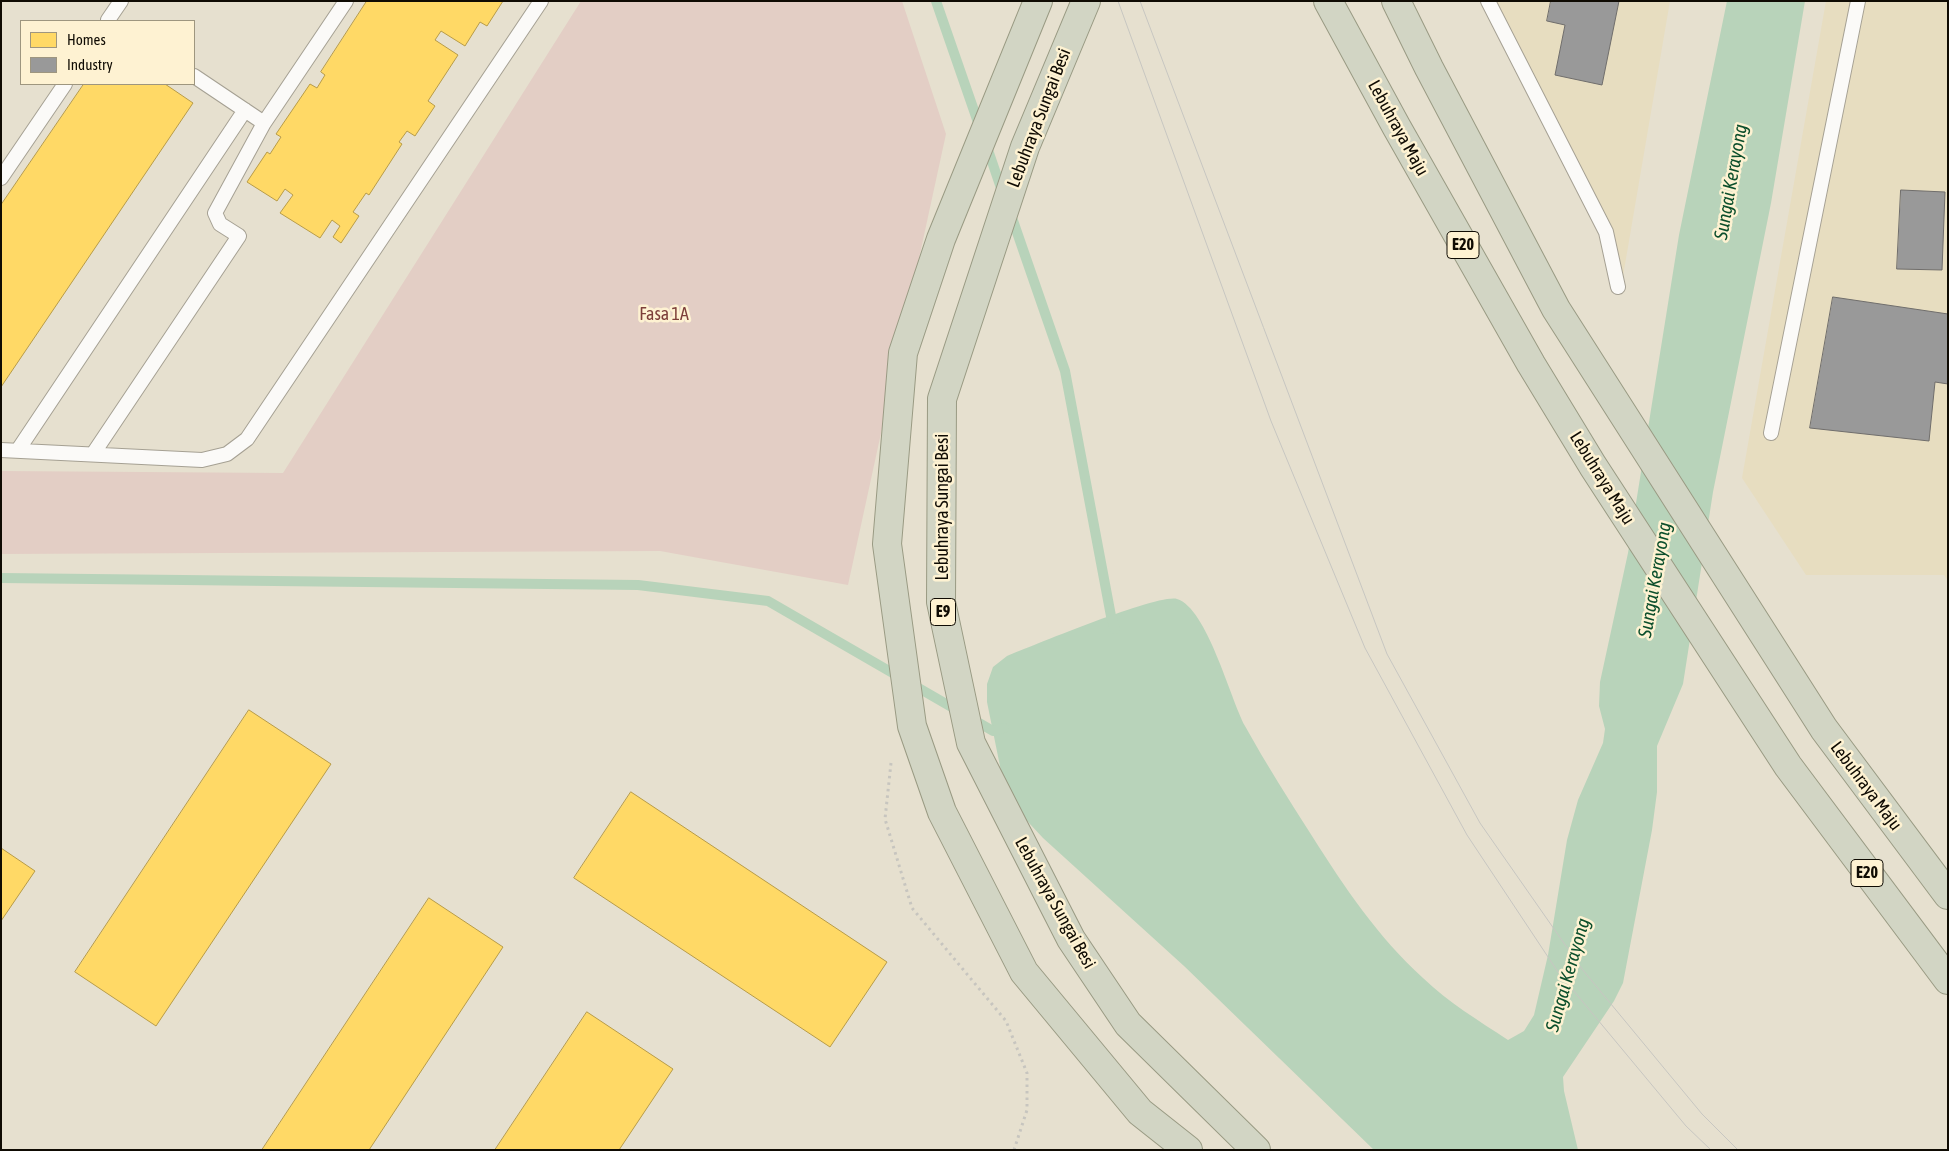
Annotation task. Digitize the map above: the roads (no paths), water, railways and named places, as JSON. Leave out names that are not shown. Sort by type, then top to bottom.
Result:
[{"type":"highway","points":[[1038,1],[941,239],[903,353],[887,544],[888,554],[912,726],[942,812],[1024,972],[1140,1112],[1188,1150]]},
{"type":"highway","name":"Lebuhraya Sungai Besi","points":[[1086,1],[1025,147],[942,399],[941,602],[971,743],[1071,939],[1128,1024],[1256,1150]]},
{"type":"highway","name":"Lebuhraya Maju","points":[[1328,1],[1396,126],[1531,364],[1593,466],[1788,766],[1948,980]]},
{"type":"highway","name":"Lebuhraya Maju","points":[[1396,1],[1429,68],[1556,309],[1824,729],[1948,894]]},
{"type":"lane","points":[[110,20],[121,1]]},
{"type":"lane","points":[[1,450],[202,460],[227,454],[247,440],[541,1]]},
{"type":"lane","points":[[1488,1],[1606,232],[1618,287]]},
{"type":"lane","points":[[1771,433],[1858,1]]},
{"type":"lane","points":[[93,454],[239,236],[220,224],[215,212],[264,123],[339,4]]},
{"type":"lane","points":[[195,77],[264,123]]},
{"type":"lane","points":[[1,178],[64,85]]},
{"type":"lane","points":[[18,450],[245,110]]},
{"type":"water","name":"Sungai Kerayong","points":[[1727,1],[1805,1],[1771,203],[1713,492],[1683,684],[1657,746],[1657,792],[1652,830],[1623,983],[1614,1001],[1563,1077],[1564,1091],[1578,1150],[1374,1150],[1184,966],[1043,838],[1015,808],[1002,776],[987,702],[987,684],[993,667],[1007,656],[1067,632],[1146,604],[1166,599],[1177,599],[1188,606],[1208,636],[1239,713],[1261,754],[1337,874],[1376,928],[1406,962],[1464,1011],[1508,1040],[1524,1031],[1534,1015],[1548,955],[1567,840],[1578,800],[1603,743],[1605,729],[1599,706],[1600,682],[1628,553],[1679,235]]},
{"type":"waterway","points":[[936,1],[980,128]]},
{"type":"waterway","points":[[986,144],[1003,194]]},
{"type":"waterway","points":[[1010,212],[1065,371],[1115,629]]},
{"type":"waterway","points":[[1,578],[638,585],[768,601],[993,731],[1004,728]]},
{"type":"tram line","points":[[1118,1],[1271,421],[1365,648],[1467,835],[1558,972],[1686,1126],[1711,1150]]},
{"type":"tram line","points":[[1140,1],[1387,654],[1480,823],[1582,969],[1702,1114],[1738,1150]]},
{"type":"park label","name":"Fasa 1A","points":[[664,314]]}]
